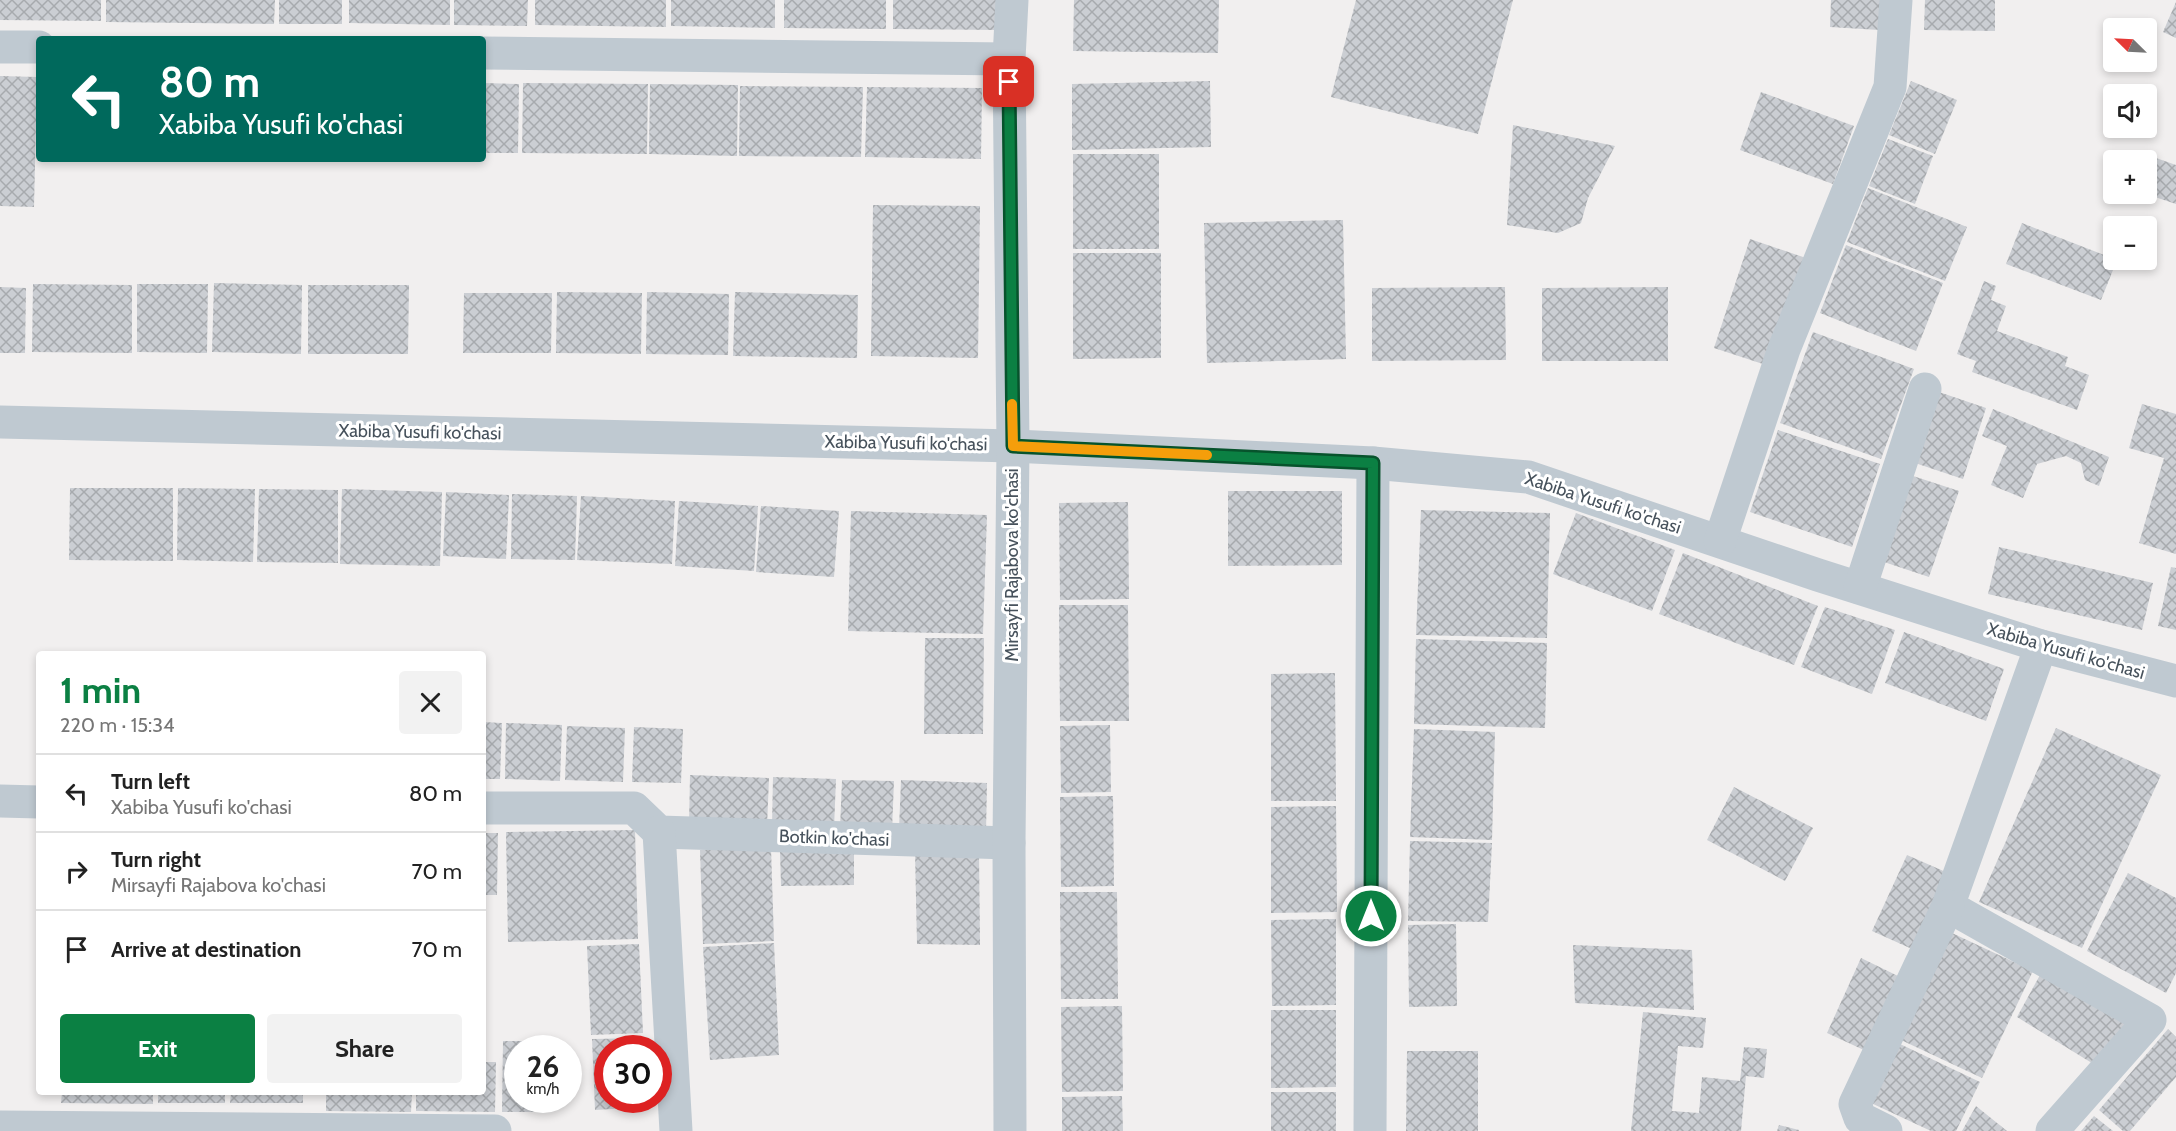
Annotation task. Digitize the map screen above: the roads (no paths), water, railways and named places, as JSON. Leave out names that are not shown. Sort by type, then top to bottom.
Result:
[{"type":"street","name":"Mirsayfi Rajabova ko'chasi","points":[[1010,1131],[1009,843],[1013,446],[1009,59],[1012,0]]},
{"type":"street","points":[[1720,541],[1784,349],[1890,87],[1896,0]]},
{"type":"street","points":[[0,47],[36,47]]},
{"type":"street","points":[[486,52],[1009,59]]},
{"type":"street","points":[[1860,588],[1925,389]]},
{"type":"street","name":"Xabiba Yusufi ko'chasi","points":[[0,422],[1013,446],[1373,463],[1528,477],[2041,646],[2176,681]]},
{"type":"street","points":[[1370,1131],[1373,463]]},
{"type":"street","points":[[1886,1131],[1860,1118],[1855,1104],[1947,906],[2041,646]]},
{"type":"street","points":[[0,801],[36,802]]},
{"type":"street","points":[[486,808],[634,808],[659,832],[676,1131]]},
{"type":"street","name":"Botkin ko'chasi","points":[[659,832],[1009,843]]},
{"type":"street","points":[[1947,906],[2150,1020],[2052,1131]]},
{"type":"street","points":[[0,1127],[495,1131]]}]
